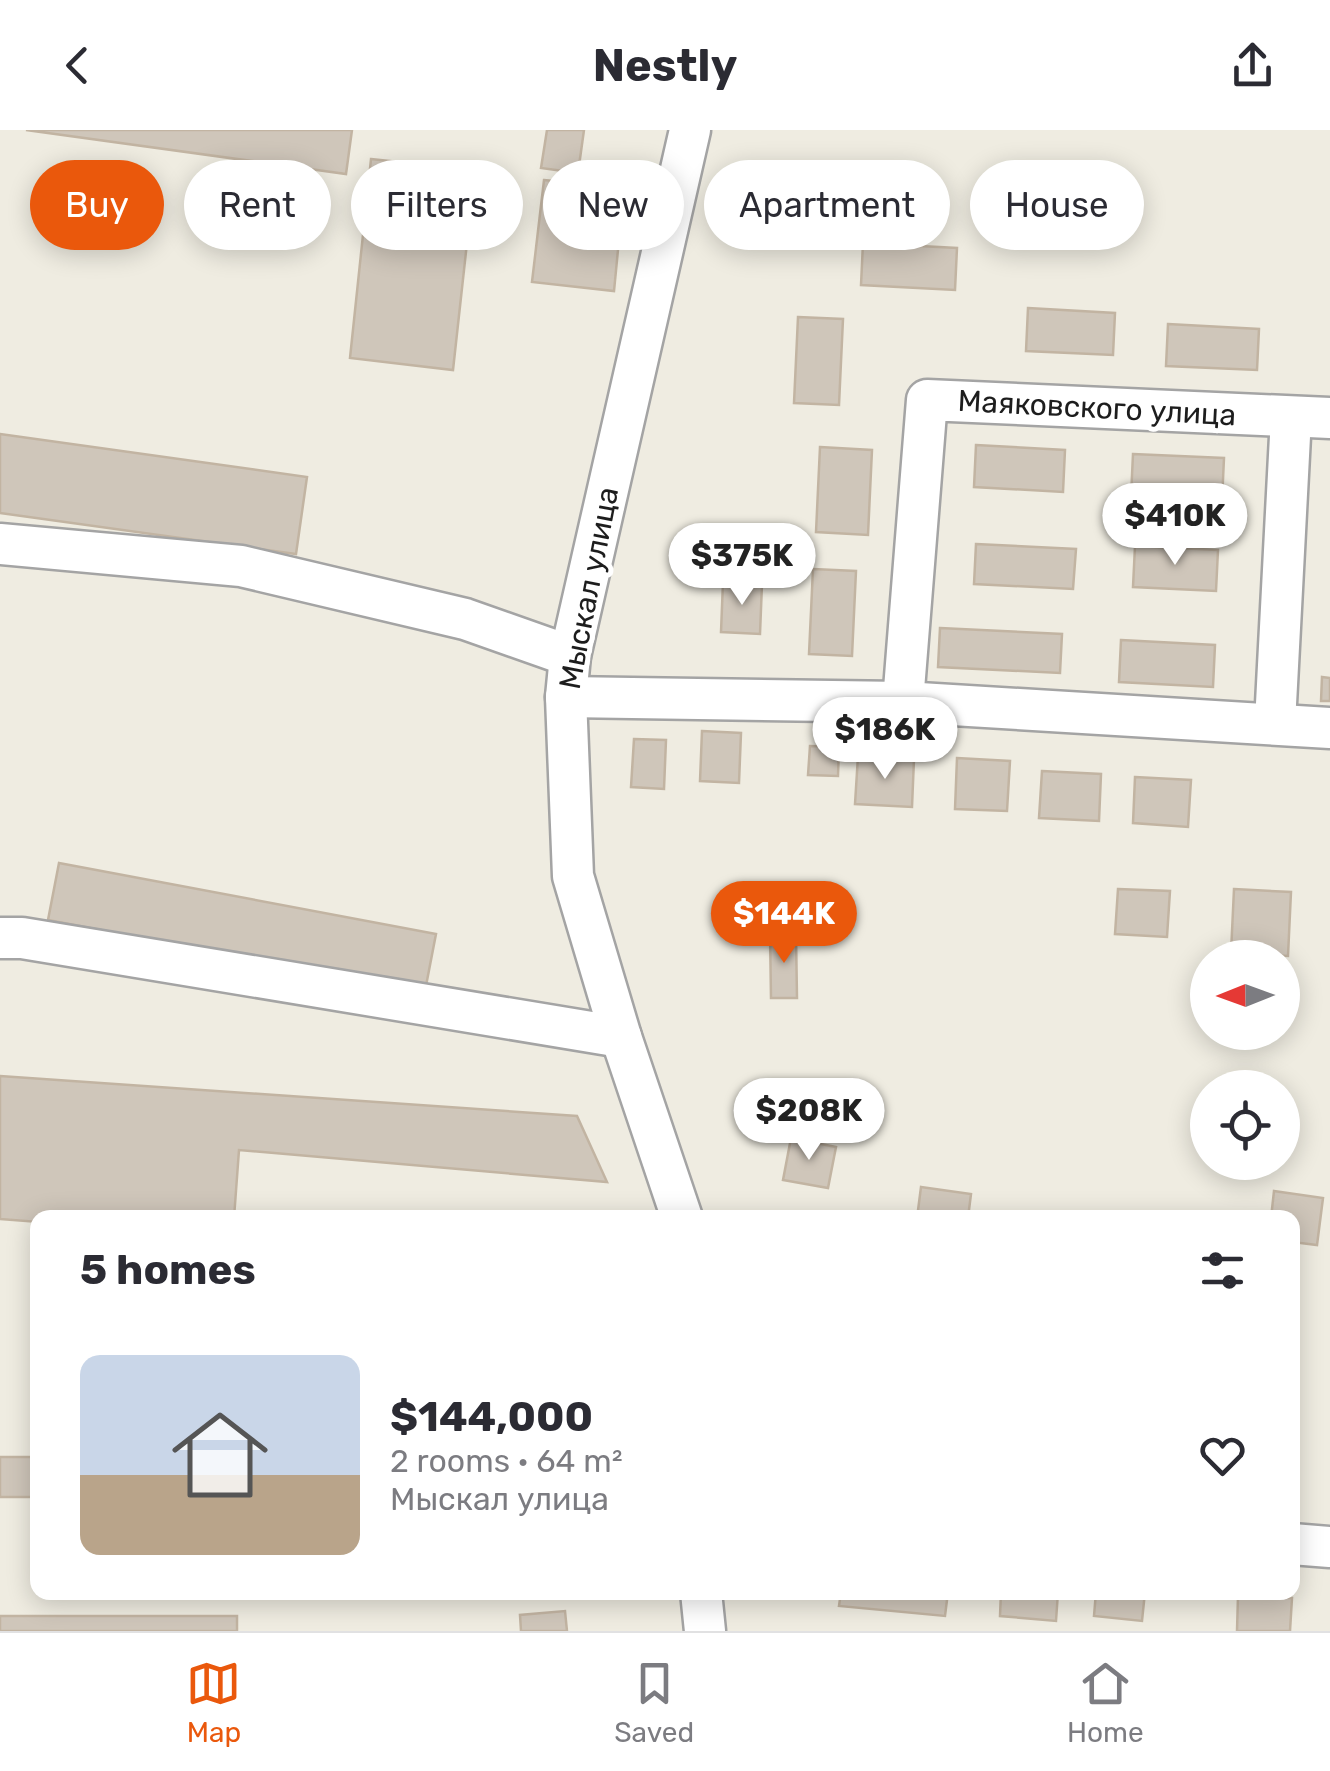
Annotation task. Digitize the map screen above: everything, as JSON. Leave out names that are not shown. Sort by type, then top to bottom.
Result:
[{"type":"street","name":"Мыскал улица","points":[[679,1210],[621,1037],[573,876],[566,697],[570,656],[690,130]]},
{"type":"street","name":"Маяковского улица","points":[[903,702],[927,400],[1311,417]]},
{"type":"street","points":[[1274,723],[1311,417]]},
{"type":"street","points":[[0,544],[241,566],[465,619],[570,656]]},
{"type":"street","points":[[566,697],[903,702],[1330,728]]},
{"type":"street","points":[[0,938],[22,938],[621,1037]]},
{"type":"street","points":[[1300,1544],[1330,1546]]},
{"type":"street","points":[[702,1600],[705,1631]]},
{"type":"building","points":[[26,130],[352,130],[346,174],[331,172],[331,160],[244,160]]},
{"type":"building","points":[[547,130],[584,130],[580,160],[543,160],[541,168]]},
{"type":"building","points":[[543,188],[543,250],[618,250],[614,291],[532,282]]},
{"type":"building","points":[[957,248],[955,290],[861,285],[863,250]]},
{"type":"building","points":[[361,250],[466,250],[453,370],[350,358]]},
{"type":"building","points":[[1028,308],[1115,313],[1113,355],[1026,351]]},
{"type":"building","points":[[798,317],[843,319],[839,405],[794,403]]},
{"type":"building","points":[[1168,324],[1259,329],[1257,370],[1166,366]]},
{"type":"building","points":[[0,434],[307,477],[296,554],[0,513]]},
{"type":"building","points":[[976,445],[1065,450],[1063,492],[974,487]]},
{"type":"building","points":[[820,447],[872,450],[868,535],[816,532]]},
{"type":"building","points":[[1133,454],[1224,458],[1222,501],[1131,497]]},
{"type":"building","points":[[976,544],[1076,549],[1073,589],[974,584]]},
{"type":"building","points":[[1135,546],[1218,550],[1216,591],[1133,587]]},
{"type":"building","points":[[813,569],[856,571],[852,656],[809,654]]},
{"type":"building","points":[[723,582],[762,584],[760,634],[721,632]]},
{"type":"building","points":[[940,628],[1062,634],[1060,673],[938,667]]},
{"type":"building","points":[[1121,640],[1215,645],[1213,687],[1119,682]]},
{"type":"building","points":[[1322,677],[1330,678],[1330,701],[1321,701]]},
{"type":"building","points":[[702,731],[741,733],[739,783],[700,781]]},
{"type":"building","points":[[634,739],[666,740],[664,789],[631,787]]},
{"type":"building","points":[[810,746],[839,747],[838,776],[808,775]]},
{"type":"building","points":[[858,756],[914,759],[912,807],[855,804]]},
{"type":"building","points":[[957,758],[1010,761],[1007,811],[955,809]]},
{"type":"building","points":[[1042,771],[1101,774],[1099,821],[1039,818]]},
{"type":"building","points":[[1135,777],[1191,780],[1188,827],[1133,823]]},
{"type":"building","points":[[59,863],[436,934],[425,991],[48,920]]},
{"type":"building","points":[[1118,889],[1170,891],[1167,937],[1115,934]]},
{"type":"building","points":[[1234,889],[1291,892],[1289,940],[1232,940]]},
{"type":"building","points":[[770,934],[796,934],[797,998],[771,998]]},
{"type":"building","points":[[0,1076],[577,1116],[607,1182],[239,1150],[235,1210],[30,1210],[30,1221],[0,1219]]},
{"type":"building","points":[[791,1138],[836,1147],[828,1188],[783,1180]]},
{"type":"building","points":[[921,1187],[971,1194],[969,1210],[918,1210]]},
{"type":"building","points":[[1274,1191],[1323,1198],[1317,1245],[1300,1243],[1300,1210],[1272,1210]]},
{"type":"building","points":[[0,1457],[30,1457],[30,1497],[0,1497]]},
{"type":"building","points":[[840,1600],[947,1600],[945,1616],[839,1606]]},
{"type":"building","points":[[1001,1600],[1057,1600],[1056,1621],[1000,1616]]},
{"type":"building","points":[[1095,1600],[1144,1600],[1142,1621],[1094,1616]]},
{"type":"building","points":[[1238,1600],[1292,1600],[1290,1631],[1237,1631]]},
{"type":"building","points":[[565,1611],[567,1631],[521,1631],[520,1615]]},
{"type":"building","points":[[0,1616],[237,1616],[237,1631],[0,1631]]}]
